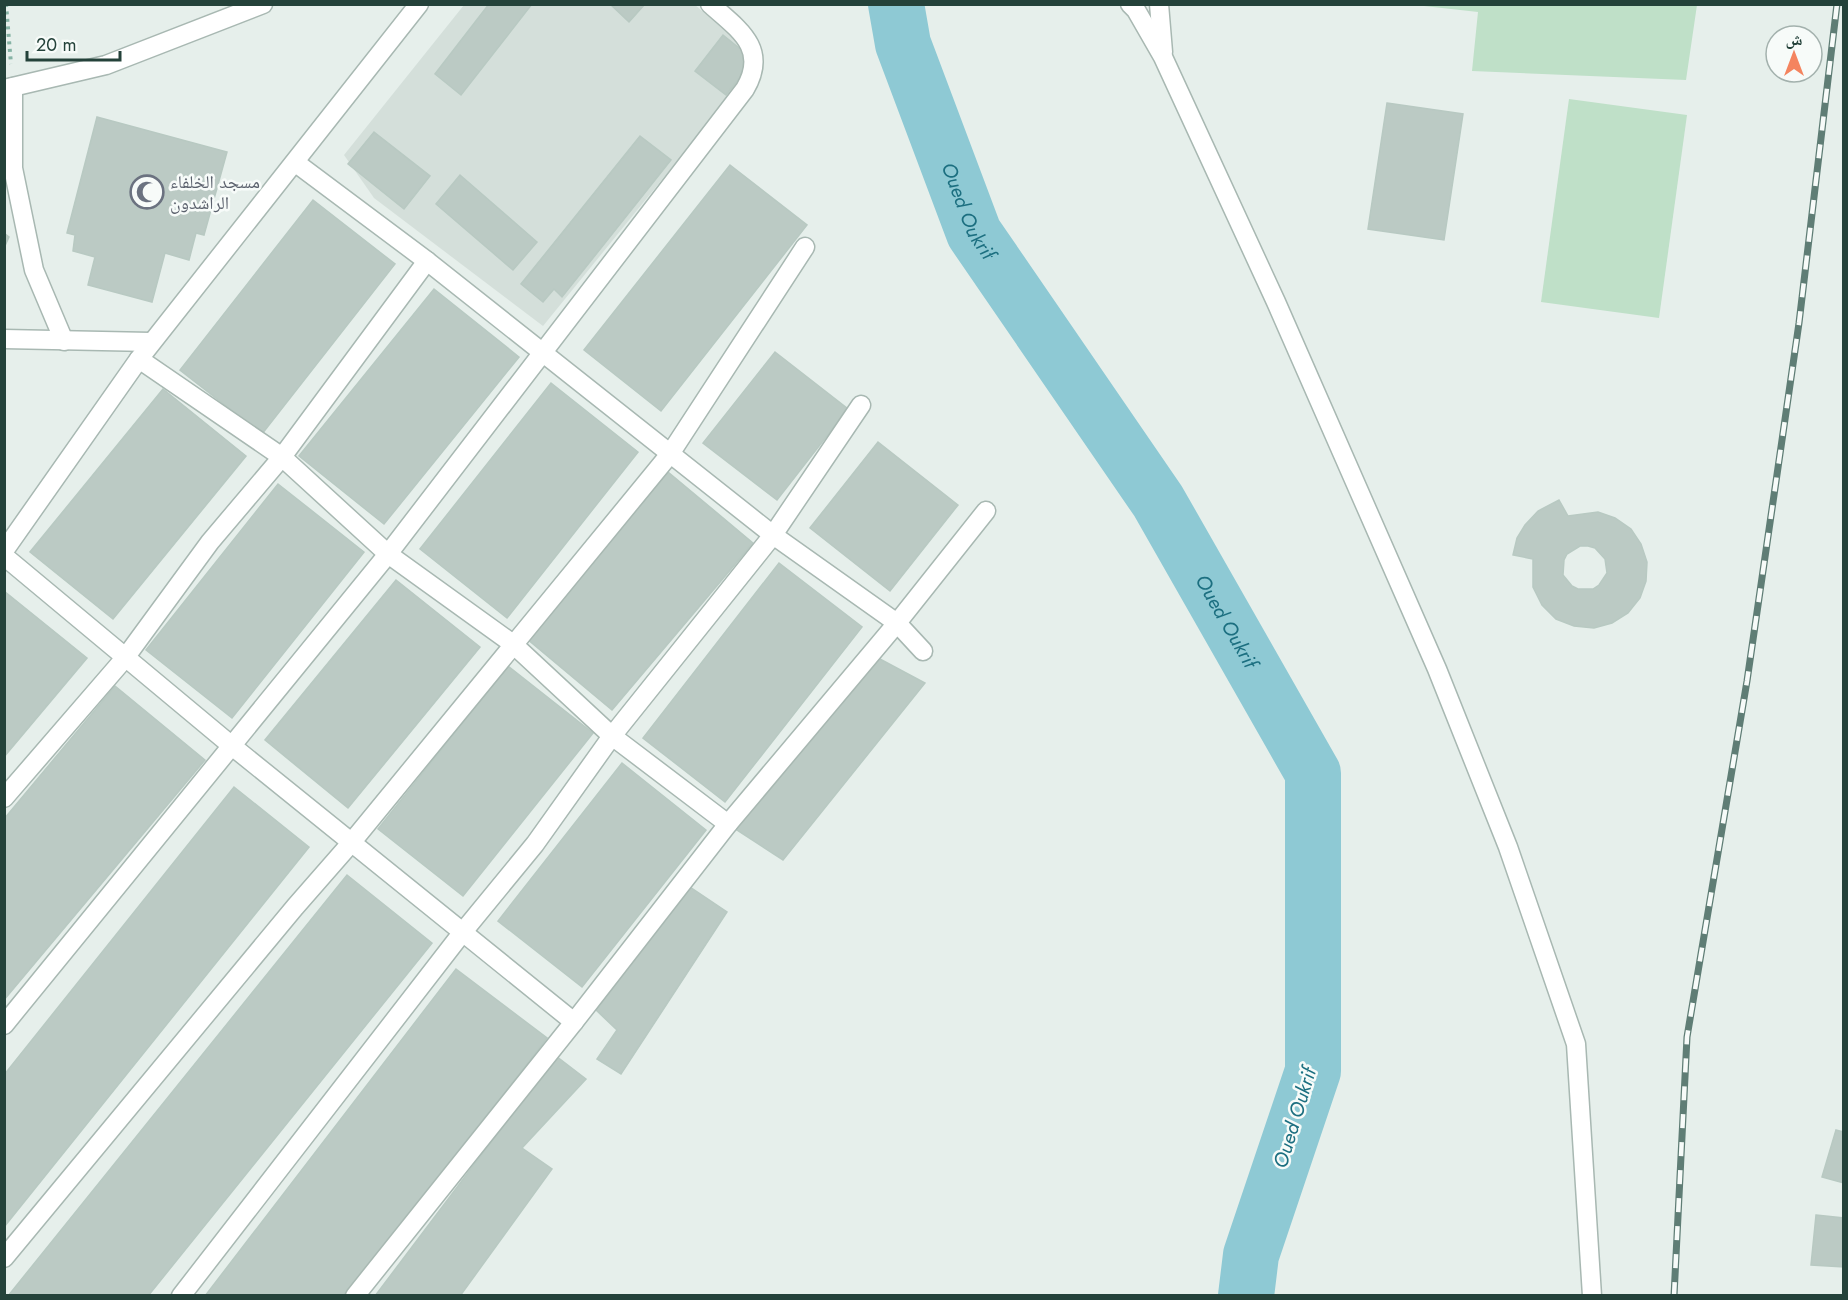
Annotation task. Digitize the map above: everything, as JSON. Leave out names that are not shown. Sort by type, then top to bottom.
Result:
[{"type":"street","points":[[64,341],[34,270],[13,168],[9,88],[106,65],[263,4]]},
{"type":"street","points":[[419,4],[151,342],[4,554],[232,746],[574,1022]]},
{"type":"street","points":[[4,1025],[388,554],[745,89],[752,78],[755,66],[749,41],[710,4]]},
{"type":"street","points":[[1130,4],[1136,10],[1163,57],[1276,302],[1437,669],[1508,847],[1576,1044],[1592,1296]]},
{"type":"street","points":[[1159,4],[1163,57]]},
{"type":"street","points":[[296,162],[427,261],[773,535],[897,623],[923,651]]},
{"type":"street","points":[[4,1258],[295,907],[351,843],[670,454],[804,247]]},
{"type":"street","points":[[4,798],[125,658],[210,542],[282,457],[427,261]]},
{"type":"street","points":[[4,339],[151,342]]},
{"type":"street","points":[[139,359],[282,457],[388,554],[513,644],[612,736],[728,824]]},
{"type":"street","points":[[181,1296],[462,933],[535,844],[612,736],[773,535],[861,405]]},
{"type":"street","points":[[355,1296],[574,1022],[728,824],[897,623],[986,511]]},
{"type":"path","points":[[6,4],[9,88]]},
{"type":"shaded area","points":[[464,5],[695,5],[760,59],[543,326],[374,198],[344,155]]},
{"type":"green space","points":[[1415,5],[1697,5],[1686,80],[1472,71],[1478,12]]},
{"type":"green space","points":[[1569,99],[1687,115],[1659,318],[1541,302]]},
{"type":"building","points":[[489,4],[532,4],[461,95],[435,74]]},
{"type":"building","points":[[610,4],[645,4],[629,22]]},
{"type":"building","points":[[723,35],[754,60],[726,95],[695,71]]},
{"type":"building","points":[[1387,103],[1463,114],[1444,240],[1368,229]]},
{"type":"building","name":"مسجد الخلفاء الراشدون","points":[[97,117],[227,152],[204,235],[196,233],[189,260],[165,253],[152,302],[88,285],[95,257],[73,251],[75,235],[67,233]]},
{"type":"building","points":[[374,132],[430,176],[404,209],[348,164]]},
{"type":"building","points":[[640,136],[671,160],[562,297],[554,289],[543,302],[521,284]]},
{"type":"building","points":[[730,165],[807,225],[661,411],[584,350]]},
{"type":"building","points":[[460,175],[537,242],[513,270],[436,204]]},
{"type":"building","points":[[313,200],[395,264],[262,434],[180,370]]},
{"type":"building","points":[[4,233],[9,237],[4,248]]},
{"type":"building","points":[[434,289],[519,357],[384,524],[299,456]]},
{"type":"building","points":[[775,352],[848,409],[777,500],[703,443]]},
{"type":"building","points":[[551,383],[638,452],[507,618],[420,549]]},
{"type":"building","points":[[163,389],[246,456],[113,619],[30,552]]},
{"type":"building","points":[[878,442],[958,505],[890,591],[810,528]]},
{"type":"building","points":[[668,472],[753,543],[612,710],[527,639]]},
{"type":"building","points":[[278,484],[364,552],[232,718],[146,650]]},
{"type":"building","points":[[1559,500],[1568,516],[1598,512],[1615,518],[1631,529],[1641,544],[1647,562],[1646,581],[1640,598],[1628,613],[1612,623],[1594,628],[1574,626],[1556,619],[1542,605],[1533,587],[1533,559],[1513,555],[1517,538],[1538,511]],"holes":[[[1580,546],[1595,548],[1605,559],[1607,573],[1599,585],[1593,589],[1578,589],[1572,586],[1563,575],[1564,560],[1567,554]]]},
{"type":"building","points":[[779,563],[862,627],[725,802],[643,738]]},
{"type":"building","points":[[396,580],[480,647],[348,808],[265,740]]},
{"type":"building","points":[[4,591],[87,658],[4,757]]},
{"type":"building","points":[[878,658],[925,683],[783,860],[734,828]]},
{"type":"building","points":[[508,666],[593,733],[463,896],[378,829]]},
{"type":"building","points":[[115,686],[205,760],[4,1000],[4,819]]},
{"type":"building","points":[[622,763],[706,830],[582,987],[498,921]]},
{"type":"building","points":[[234,787],[309,847],[4,1227],[4,1075]]},
{"type":"building","points":[[347,875],[432,943],[148,1296],[8,1296]]},
{"type":"building","points":[[690,887],[727,912],[621,1074],[597,1059],[617,1030],[596,1010]]},
{"type":"building","points":[[456,969],[547,1038],[349,1296],[205,1296]]},
{"type":"building","points":[[556,1056],[586,1079],[522,1148],[552,1169],[460,1296],[375,1296]]},
{"type":"building","points":[[1836,1130],[1844,1132],[1844,1183],[1822,1177]]},
{"type":"building","points":[[1816,1215],[1844,1218],[1844,1267],[1811,1265]]},
{"type":"waterway","name":"Oued Oukrif","points":[[896,4],[903,44],[974,233],[1158,501],[1313,773],[1313,1071],[1251,1255],[1246,1296]]},
{"type":"railway","points":[[1674,1296],[1687,1037],[1747,681],[1799,323],[1837,4]]},
{"type":"place","name":"مسجد الخلفاء الراشدون","points":[[147,192]]}]
